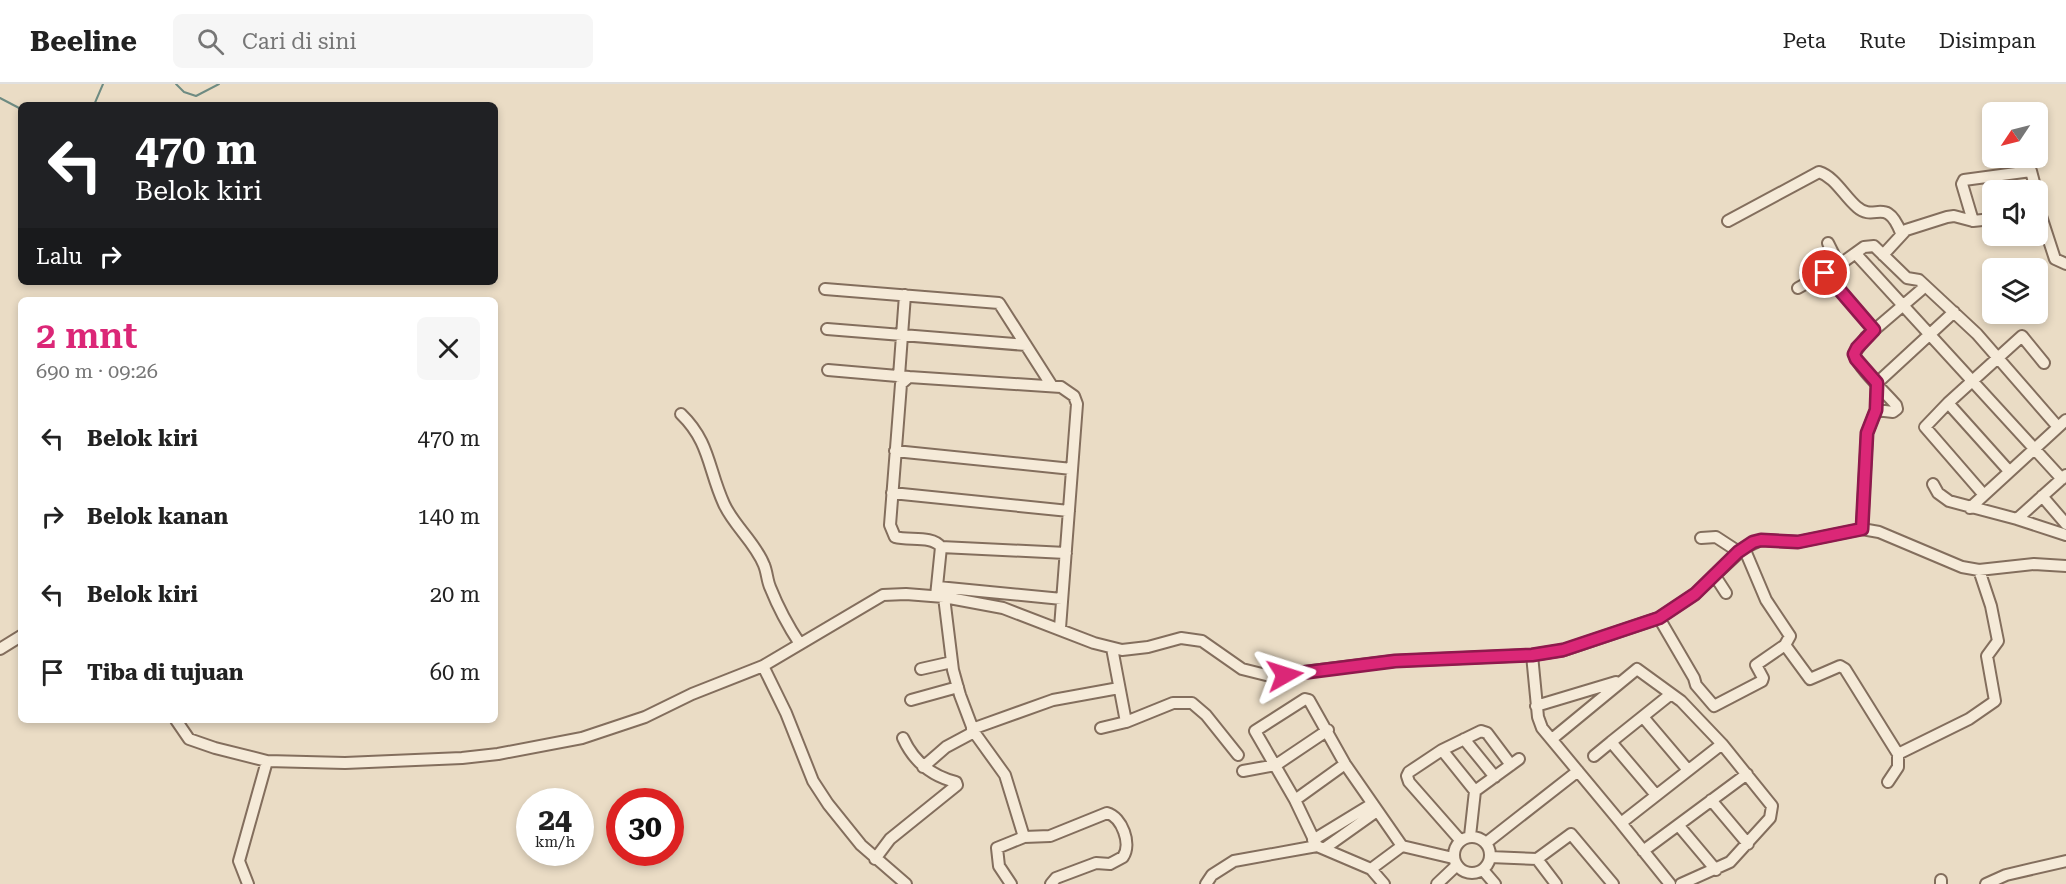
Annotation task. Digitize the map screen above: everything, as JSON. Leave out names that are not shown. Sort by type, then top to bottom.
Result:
[{"type":"street","points":[[1973,221],[1962,184],[1964,180],[2031,171],[2033,180]]},
{"type":"street","points":[[1728,221],[1819,172],[1835,183],[1860,210],[1890,214],[1895,218],[1901,233]]},
{"type":"street","points":[[1883,255],[1901,233],[1947,217],[1982,220]]},
{"type":"street","points":[[2048,241],[2053,256],[2066,264]]},
{"type":"street","points":[[1828,243],[1839,266]]},
{"type":"street","points":[[1798,288],[1839,266],[1864,247],[1871,246],[1907,278],[1919,280],[1954,312],[2062,423],[1970,508]]},
{"type":"street","points":[[1856,254],[2034,449],[2064,477],[2018,519]]},
{"type":"street","points":[[1825,273],[1874,330]]},
{"type":"street","points":[[825,289],[999,303],[1052,386]]},
{"type":"street","points":[[1876,410],[1893,411],[1897,409],[1854,354],[1874,330],[1921,290]]},
{"type":"street","points":[[905,295],[902,335],[904,377],[899,391],[892,493],[892,533],[903,539],[932,540],[941,546],[1066,554]]},
{"type":"street","points":[[1862,529],[1867,433],[1876,410],[1877,383],[1954,312]]},
{"type":"street","points":[[827,329],[1026,345]]},
{"type":"street","points":[[1984,495],[1924,426],[2022,336],[2044,363]]},
{"type":"street","points":[[828,370],[1052,386],[1069,390],[1077,404],[1060,628]]},
{"type":"street","points":[[1948,403],[2009,471]]},
{"type":"street","points":[[681,414],[696,428],[724,504],[736,526],[764,565],[769,586],[788,626],[800,644]]},
{"type":"street","points":[[895,451],[1072,469]]},
{"type":"street","points":[[1933,484],[1943,498],[2066,535]]},
{"type":"street","points":[[892,493],[1069,511]]},
{"type":"street","points":[[2042,496],[2066,524]]},
{"type":"street","points":[[940,593],[1003,608],[1112,648],[1148,647],[1181,638],[1202,641],[1242,669],[1270,676],[1395,661],[1532,655],[1563,650],[1659,618],[1695,594],[1741,550],[1761,540],[1798,542],[1862,529],[1879,532],[1957,565],[1979,570],[2034,564],[2066,567]]},
{"type":"street","points":[[1659,618],[1695,683],[1714,706],[1762,681],[1756,665],[1785,645],[1789,634],[1777,619],[1741,550],[1716,537],[1701,538]]},
{"type":"street","points":[[941,546],[940,593],[958,687],[973,730],[1005,775],[1024,837]]},
{"type":"street","points":[[1898,754],[1969,719],[1995,700],[1988,656],[1998,641],[1991,606],[1979,570]]},
{"type":"street","points":[[1715,576],[1726,593]]},
{"type":"street","points":[[178,723],[189,739],[214,748],[267,761],[368,762],[462,758],[507,752],[582,738],[619,728],[763,666],[883,596],[940,593],[1062,598]]},
{"type":"street","points":[[0,649],[18,638]]},
{"type":"street","points":[[1785,645],[1810,679],[1840,666],[1845,669],[1898,754],[1898,767],[1888,782]]},
{"type":"street","points":[[1112,648],[1126,722]]},
{"type":"street","points":[[1532,655],[1536,706],[1542,728],[1670,884]]},
{"type":"street","points":[[921,669],[952,662]]},
{"type":"street","points":[[763,666],[786,713],[813,781],[828,804],[875,859],[906,884]]},
{"type":"street","points":[[1552,739],[1637,669],[1681,701],[1722,744],[1772,806],[1772,813],[1748,844],[1730,862],[1681,884]]},
{"type":"street","points":[[1536,706],[1622,680]]},
{"type":"street","points":[[911,700],[958,687]]},
{"type":"street","points":[[923,767],[946,747],[973,730],[1053,700],[1119,688]]},
{"type":"street","points":[[1594,756],[1671,694]]},
{"type":"street","points":[[1384,884],[1371,869],[1318,845],[1276,765],[1256,734],[1257,729],[1307,699],[1328,730],[1346,764],[1402,846],[1455,862],[1469,873],[1483,870],[1490,857],[1486,843],[1482,839],[1465,838],[1407,778],[1409,772],[1442,750],[1483,730],[1515,762],[1475,791],[1465,838],[1454,848],[1455,862],[1437,884]]},
{"type":"street","points":[[1101,728],[1126,722],[1173,703],[1192,703],[1206,715],[1238,755]]},
{"type":"street","points":[[1643,717],[1688,770]]},
{"type":"street","points":[[1243,771],[1276,765],[1328,730]]},
{"type":"street","points":[[875,859],[890,838],[957,785],[956,782],[938,776],[923,767],[913,757],[903,738]]},
{"type":"street","points":[[1464,739],[1495,777]]},
{"type":"street","points":[[1611,742],[1656,795]]},
{"type":"street","points":[[1621,823],[1722,744]]},
{"type":"street","points":[[1442,750],[1475,791]]},
{"type":"street","points":[[248,884],[239,861],[267,761]]},
{"type":"street","points":[[1295,800],[1346,764]]},
{"type":"street","points":[[1486,843],[1578,771]]},
{"type":"street","points":[[1643,851],[1747,774]]},
{"type":"street","points":[[1711,800],[1748,844]]},
{"type":"street","points":[[1206,884],[1212,875],[1234,861],[1318,845],[1375,807]]},
{"type":"street","points":[[1011,884],[999,866],[998,848],[1024,837],[1050,836],[1107,813],[1115,816],[1127,843],[1123,857],[1110,864],[1096,863],[1056,878],[1051,884]]},
{"type":"street","points":[[1679,825],[1716,870]]},
{"type":"street","points":[[1490,857],[1537,860],[1571,834],[1613,884]]},
{"type":"street","points":[[1371,869],[1402,846]]},
{"type":"street","points":[[1537,860],[1556,884]]},
{"type":"street","points":[[1986,884],[2006,875],[2066,861]]},
{"type":"street","points":[[1483,870],[1494,884]]},
{"type":"waterway","points":[[95,102],[103,84]]},
{"type":"waterway","points":[[176,84],[184,92],[196,96],[219,84]]},
{"type":"waterway","points":[[0,98],[18,107]]},
{"type":"route","points":[[1285,675],[1395,661],[1532,655],[1563,650],[1659,618],[1695,594],[1738,552],[1753,542],[1761,540],[1794,543],[1862,529],[1867,433],[1876,410],[1877,383],[1854,354],[1874,330],[1825,273]]}]
